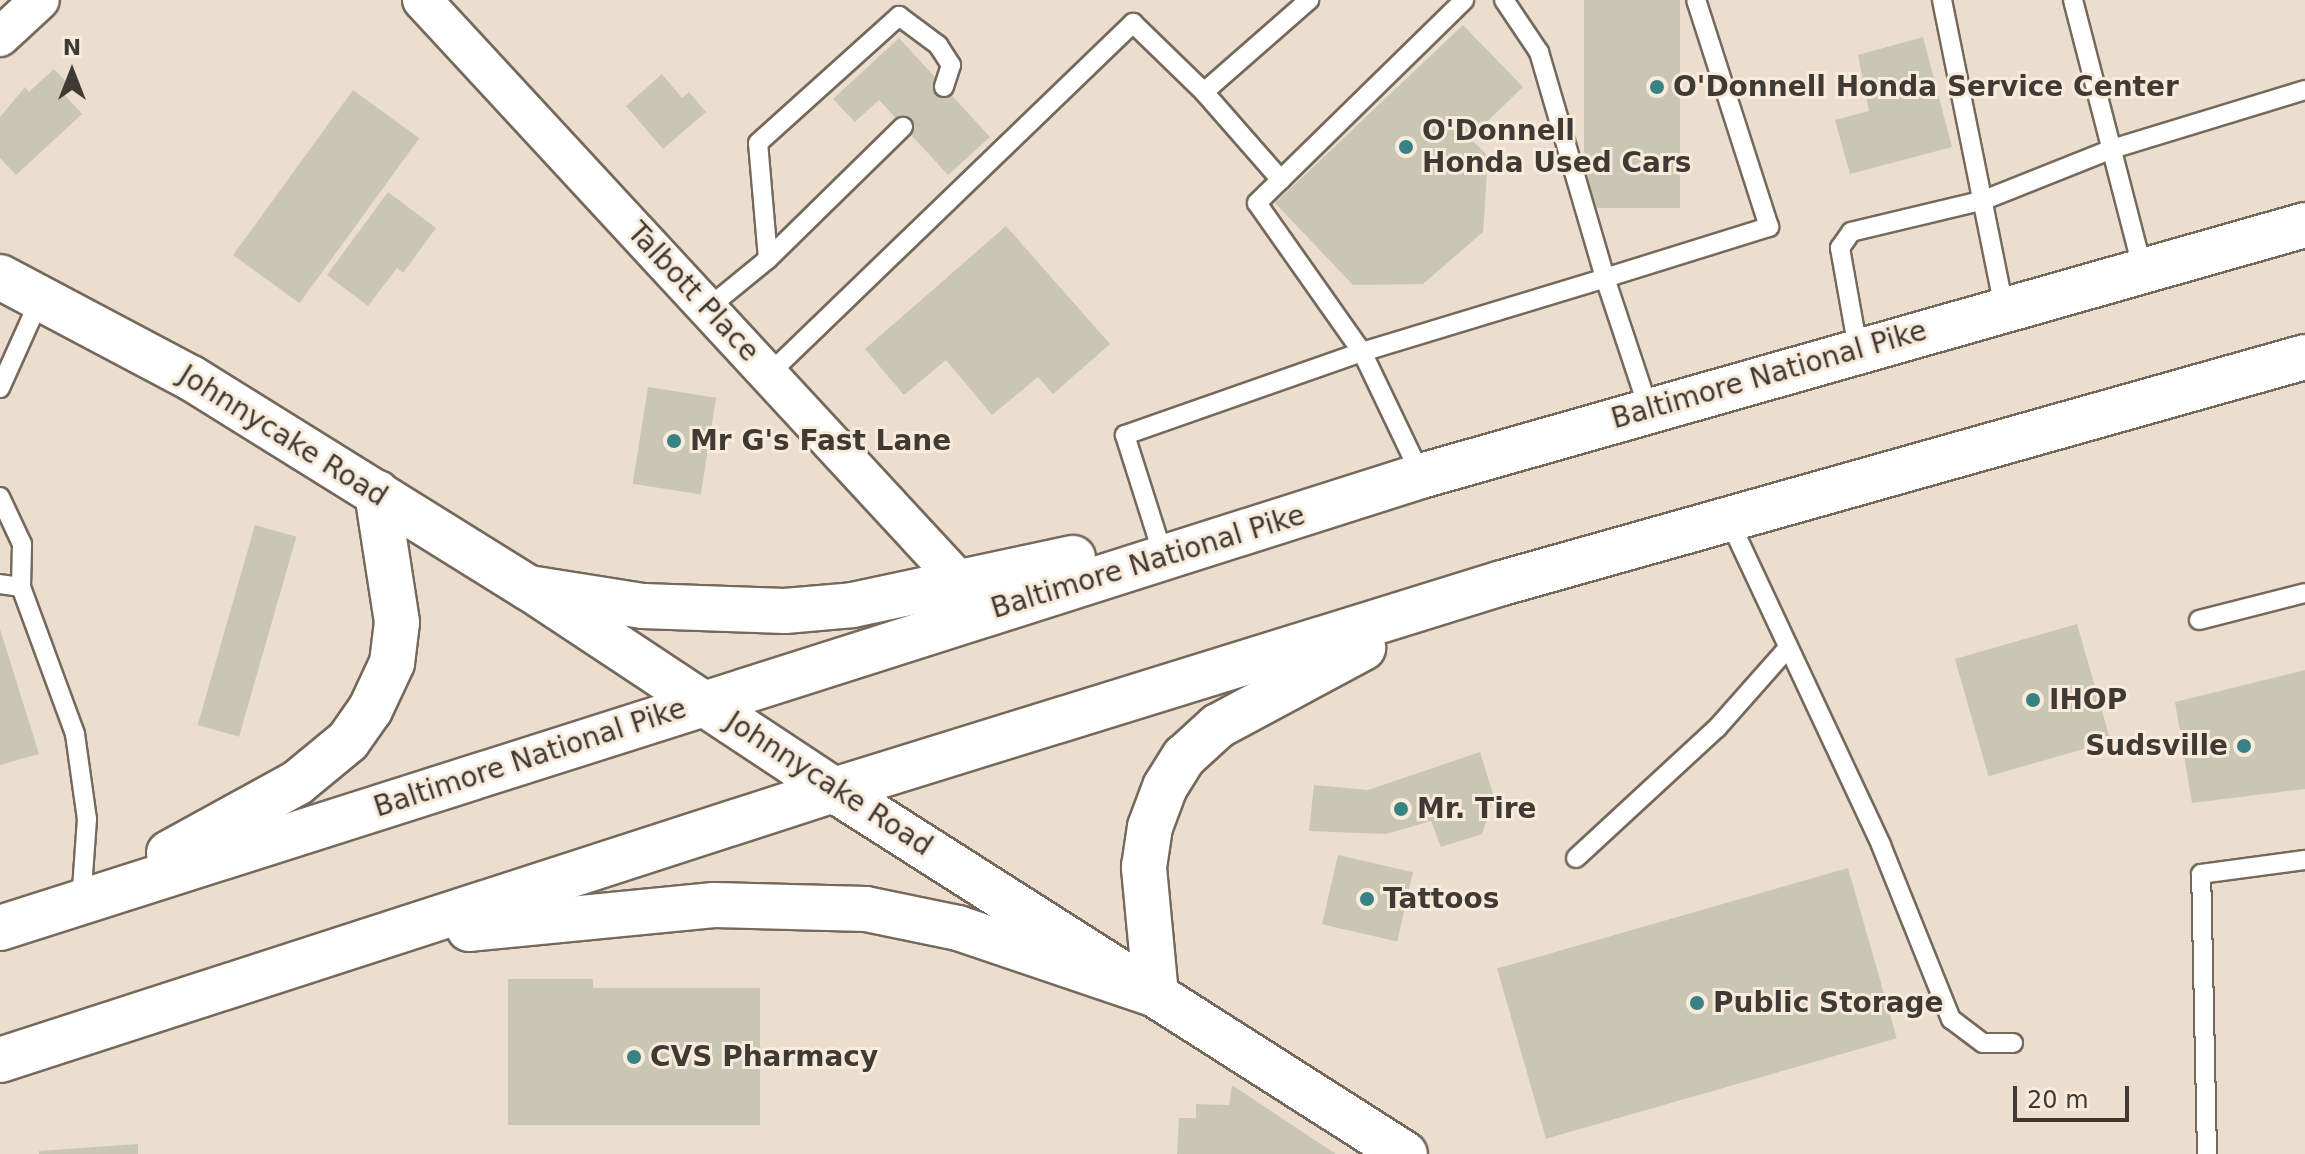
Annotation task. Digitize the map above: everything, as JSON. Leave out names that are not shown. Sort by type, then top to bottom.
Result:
[{"type":"main road","name":"Baltimore National Pike","points":[[4,929],[704,702],[1160,548],[2305,225]]},
{"type":"main road","name":"Johnnycake Road","points":[[0,277],[191,378],[377,493],[529,588],[834,790],[1405,1154]]},
{"type":"main road","points":[[0,1060],[834,790],[1487,587],[2305,357]]},
{"type":"main road","points":[[81,902],[297,783],[348,741],[370,710],[392,663],[397,622],[377,493]]},
{"type":"main road","points":[[529,588],[717,612],[853,605],[1160,548]]},
{"type":"main road","points":[[386,937],[714,905],[835,907],[958,928],[1156,995],[1144,867],[1150,827],[1165,787],[1184,757],[1218,726],[1271,694],[1487,587]]},
{"type":"street","points":[[0,37],[40,0]]},
{"type":"street","name":"Talbott Place","points":[[422,0],[962,584]]},
{"type":"lane","points":[[1204,92],[1309,0]]},
{"type":"lane","points":[[1421,476],[1362,352],[1257,203],[1464,0]]},
{"type":"lane","points":[[1504,0],[1539,52],[1605,278],[1649,410]]},
{"type":"lane","points":[[1160,548],[1125,435],[1362,352],[1769,227],[1696,0]]},
{"type":"lane","points":[[1942,0],[2004,308]]},
{"type":"lane","points":[[2073,0],[2143,270]]},
{"type":"lane","points":[[768,259],[758,143],[899,16],[938,45],[951,65],[944,87]]},
{"type":"lane","points":[[769,374],[1133,23],[1204,92],[1281,180]]},
{"type":"lane","points":[[1858,349],[1840,248],[1851,232],[1984,200],[2112,149],[2305,90]]},
{"type":"lane","points":[[708,308],[768,259],[903,127]]},
{"type":"lane","points":[[0,388],[42,297]]},
{"type":"lane","points":[[0,497],[22,544],[21,587],[75,734],[87,819],[81,902]]},
{"type":"lane","points":[[1728,517],[1786,650],[1881,845],[1951,1019],[1983,1043],[2013,1043]]},
{"type":"lane","points":[[0,584],[21,587]]},
{"type":"lane","points":[[2199,620],[2305,593]]},
{"type":"lane","points":[[1576,858],[1717,728],[1786,650]]},
{"type":"lane","points":[[2207,1154],[2201,874],[2305,860]]},
{"type":"building","name":"O'Donnell Honda Service Center","points":[[1584,0],[1680,0],[1680,208],[1584,208]]},
{"type":"building","name":"O'Donnell Honda Used Cars","points":[[1463,25],[1523,87],[1470,138],[1488,156],[1483,232],[1423,284],[1353,285],[1275,203]]},
{"type":"building","points":[[1923,37],[1952,147],[1850,174],[1835,120],[1869,111],[1858,55]]},
{"type":"building","points":[[899,38],[990,137],[948,175],[879,100],[855,122],[833,99]]},
{"type":"building","points":[[54,69],[69,85],[62,92],[82,114],[16,175],[0,158],[0,117],[25,87],[29,92]]},
{"type":"building","points":[[662,74],[682,98],[689,92],[706,112],[663,149],[626,106]]},
{"type":"building","points":[[353,90],[419,138],[299,303],[233,255]]},
{"type":"building","points":[[388,192],[436,228],[403,273],[397,268],[368,306],[327,275]]},
{"type":"building","points":[[1006,226],[1110,344],[1053,394],[1038,377],[992,415],[946,360],[904,395],[865,349]]},
{"type":"building","name":"Mr G's Fast Lane","points":[[648,387],[716,398],[701,495],[633,484]]},
{"type":"building","points":[[255,525],[296,537],[239,737],[198,725]]},
{"type":"building","name":"IHOP","points":[[2077,624],[2111,741],[1989,776],[1955,659]]},
{"type":"building","points":[[0,629],[39,754],[0,765]]},
{"type":"building","name":"Sudsville","points":[[2305,670],[2305,789],[2192,803],[2175,702]]},
{"type":"building","name":"Mr. Tire","points":[[1480,752],[1494,797],[1482,834],[1441,847],[1431,821],[1386,834],[1309,831],[1314,785],[1368,790]]},
{"type":"building","name":"Tattoos","points":[[1338,855],[1413,872],[1397,942],[1322,924]]},
{"type":"building","name":"Public Storage","points":[[1848,868],[1897,1038],[1546,1139],[1497,969]]},
{"type":"building","name":"CVS Pharmacy","points":[[508,979],[593,979],[593,988],[760,988],[760,1125],[508,1125]]},
{"type":"building","points":[[1232,1085],[1336,1154],[1177,1154],[1179,1118],[1196,1118],[1196,1104],[1229,1105]]},
{"type":"building","points":[[138,1144],[138,1154],[39,1154],[39,1151]]},
{"type":"place","name":"O'Donnell Honda Service Center","points":[[1657,87]]},
{"type":"place","name":"O'Donnell Honda Used Cars","points":[[1406,147]]},
{"type":"place","name":"Mr G's Fast Lane","points":[[674,441]]},
{"type":"place","name":"IHOP","points":[[2033,700]]},
{"type":"place","name":"Sudsville","points":[[2244,746]]},
{"type":"place","name":"Mr. Tire","points":[[1401,809]]},
{"type":"place","name":"Tattoos","points":[[1367,899]]},
{"type":"place","name":"Public Storage","points":[[1697,1003]]},
{"type":"place","name":"CVS Pharmacy","points":[[634,1057]]}]
